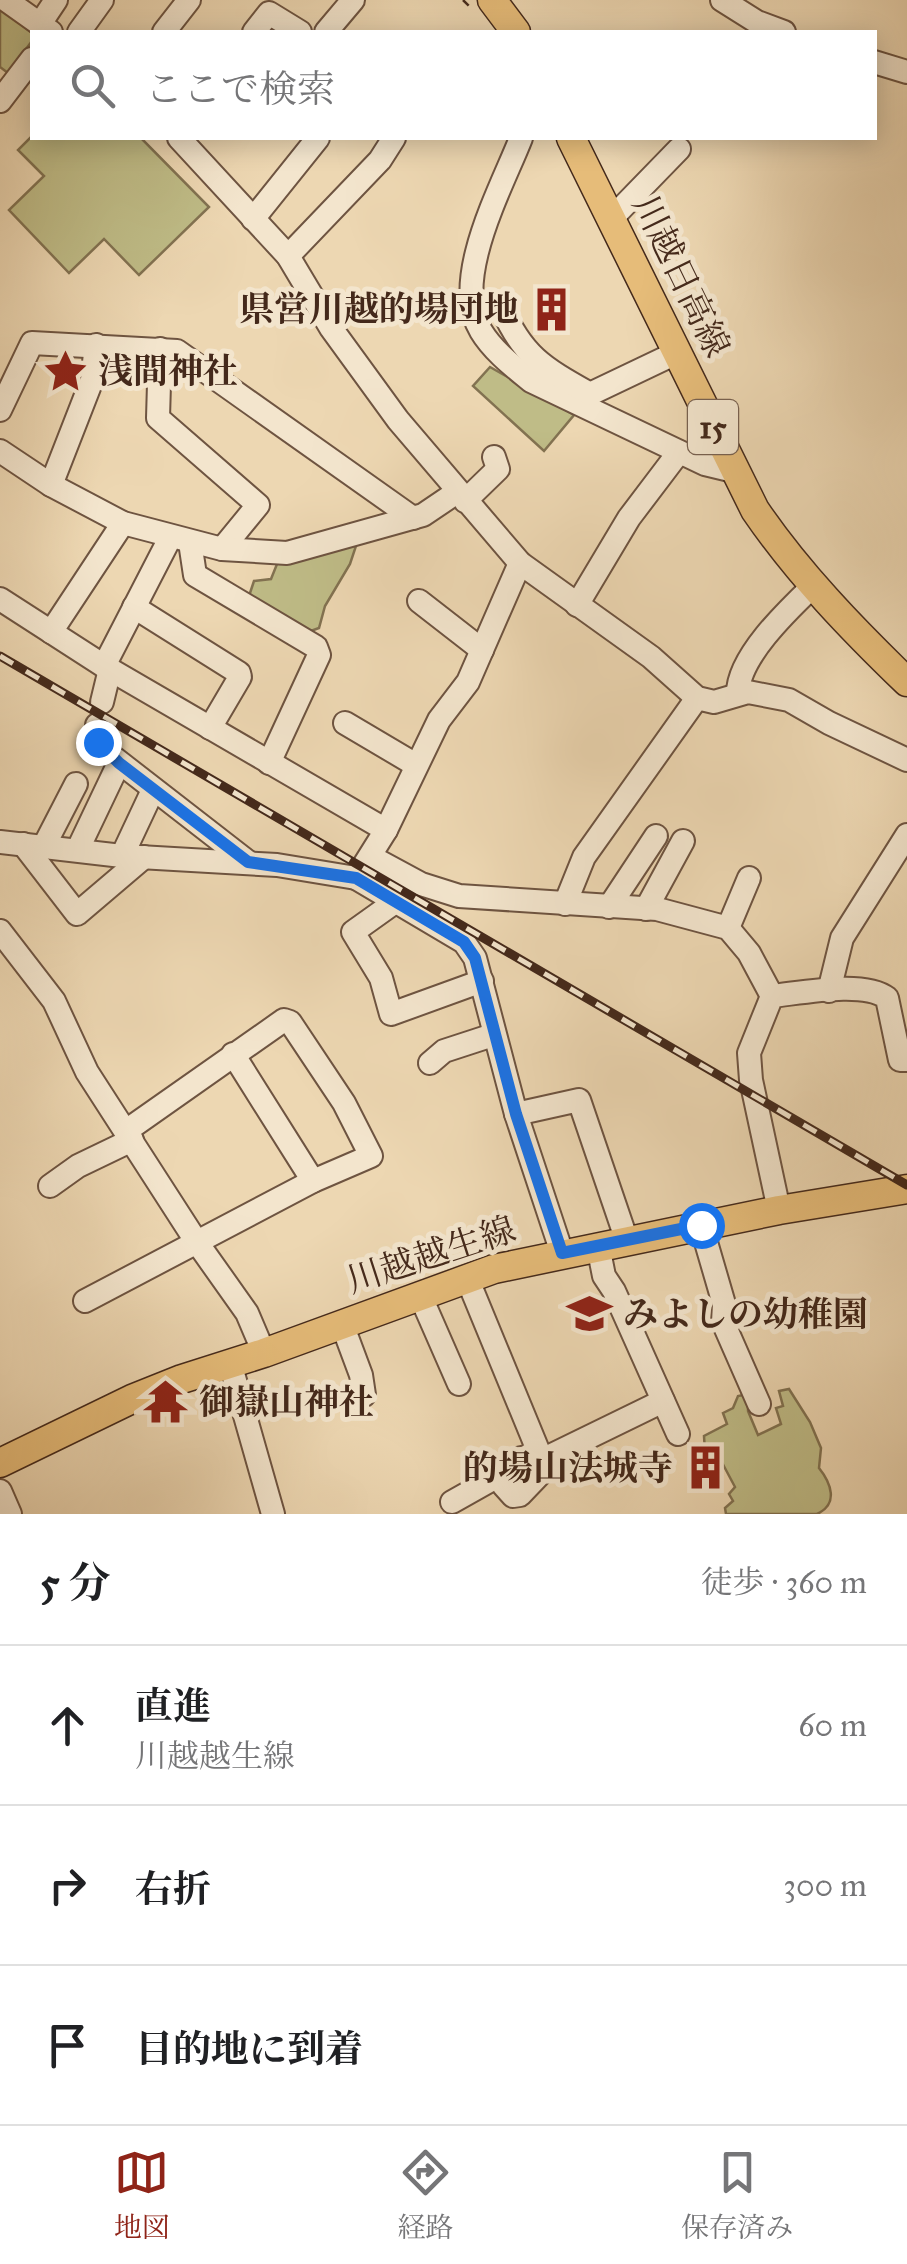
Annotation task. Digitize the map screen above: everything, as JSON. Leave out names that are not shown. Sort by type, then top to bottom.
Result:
[{"type":"main road","points":[[492,0],[514,30]]},
{"type":"main road","name":"川越日高線","points":[[572,140],[734,471],[778,544],[907,682]]},
{"type":"main road","name":"川越越生線","points":[[0,1464],[132,1399],[466,1278],[562,1253],[907,1189]]},
{"type":"street","points":[[8,1],[45,28],[56,0]]},
{"type":"street","points":[[81,30],[102,0]]},
{"type":"street","points":[[166,30],[189,0]]},
{"type":"street","points":[[328,30],[353,0]]},
{"type":"street","points":[[722,0],[756,22],[778,30]]},
{"type":"street","points":[[260,6],[297,30]]},
{"type":"street","points":[[0,101],[30,63]]},
{"type":"street","points":[[877,63],[907,72]]},
{"type":"street","points":[[181,140],[288,256],[331,328],[398,420],[520,564],[651,657],[697,698],[714,702],[738,693],[761,693],[789,700],[907,760]]},
{"type":"street","points":[[253,219],[316,140]]},
{"type":"street","points":[[288,256],[380,160],[393,140]]},
{"type":"street","points":[[520,140],[500,181],[476,264],[472,291],[474,314],[481,331],[531,381],[705,464],[734,471]]},
{"type":"street","points":[[611,219],[679,149]]},
{"type":"street","points":[[501,306],[508,324],[534,360],[590,394],[676,353]]},
{"type":"street","points":[[0,410],[32,343],[177,352],[413,518]]},
{"type":"street","points":[[50,486],[92,380],[96,345]]},
{"type":"street","points":[[160,349],[158,418],[258,505],[222,549]]},
{"type":"street","points":[[577,606],[620,531],[679,452]]},
{"type":"street","points":[[4,462],[123,523],[222,549],[287,553],[423,515],[461,496],[498,468],[494,457]]},
{"type":"street","points":[[50,632],[123,523]]},
{"type":"street","points":[[180,540],[134,607],[107,668],[98,742],[119,763],[248,862]]},
{"type":"street","points":[[180,540],[196,575],[316,648],[319,655],[269,763]]},
{"type":"street","points":[[356,878],[386,830],[440,720],[468,682],[520,564]]},
{"type":"street","points":[[738,693],[738,684],[763,640],[814,585]]},
{"type":"street","points":[[0,599],[107,668],[386,830]]},
{"type":"street","points":[[419,601],[482,650]]},
{"type":"street","points":[[134,607],[239,674],[210,728]]},
{"type":"street","points":[[565,904],[584,857],[697,698]]},
{"type":"street","points":[[345,723],[416,765]]},
{"type":"street","points":[[78,849],[119,763]]},
{"type":"street","points":[[22,844],[76,784]]},
{"type":"street","points":[[22,844],[78,914],[133,856],[154,790]]},
{"type":"street","points":[[829,991],[842,938],[907,835]]},
{"type":"street","points":[[609,907],[656,836]]},
{"type":"street","points":[[646,909],[683,841]]},
{"type":"street","points":[[22,844],[133,856],[248,862],[356,878],[464,942],[475,958],[482,980],[516,1114],[562,1253]]},
{"type":"street","points":[[371,858],[438,892],[646,909],[702,919],[728,928],[749,954],[772,996]]},
{"type":"street","points":[[728,928],[749,878]]},
{"type":"street","points":[[395,902],[353,932],[380,978],[391,1014],[482,980]]},
{"type":"street","points":[[0,930],[54,1001],[86,1072],[248,1313],[264,1353]]},
{"type":"street","points":[[772,996],[865,990],[882,994],[887,998],[900,1060],[907,1060]]},
{"type":"street","points":[[772,996],[749,1053],[751,1080],[779,1210]]},
{"type":"street","points":[[50,1186],[129,1135],[233,1054],[284,1020],[290,1022],[344,1104],[371,1156],[313,1180],[85,1301]]},
{"type":"street","points":[[430,1063],[444,1051],[494,1035]]},
{"type":"street","points":[[233,1054],[313,1180]]},
{"type":"street","points":[[516,1114],[580,1100],[627,1241]]},
{"type":"street","points":[[701,1225],[724,1304],[722,1322],[758,1404]]},
{"type":"street","points":[[598,1246],[604,1276],[678,1434]]},
{"type":"street","points":[[466,1278],[542,1460],[542,1472],[528,1484],[515,1505]]},
{"type":"street","points":[[420,1295],[459,1384]]},
{"type":"street","points":[[342,1324],[364,1395]]},
{"type":"street","points":[[230,1363],[273,1514]]},
{"type":"street","points":[[452,1502],[500,1475],[519,1458],[542,1460],[663,1401]]},
{"type":"street","points":[[500,1475],[515,1505]]},
{"type":"street","points":[[0,1491],[10,1514]]},
{"type":"shaded area","points":[[0,8],[30,31],[30,44],[8,73],[0,67]]},
{"type":"shaded area","points":[[30,138],[143,140],[209,207],[139,275],[104,239],[69,273],[9,210],[44,176],[18,150]]},
{"type":"shaded area","points":[[490,367],[574,415],[544,451],[473,386]]},
{"type":"shaded area","points":[[348,542],[356,546],[350,564],[325,606],[319,628],[308,632],[249,596],[254,581],[271,579],[277,564],[287,558]]},
{"type":"shaded area","points":[[789,1389],[821,1448],[819,1468],[831,1493],[828,1505],[817,1514],[726,1514],[725,1508],[733,1501],[729,1494],[735,1487],[718,1455],[705,1452],[704,1436],[727,1424],[723,1413],[733,1408],[738,1396],[748,1394],[748,1411],[758,1435],[781,1424],[776,1408],[783,1406],[779,1391]]},
{"type":"railway","points":[[0,656],[907,1185]]},
{"type":"place","name":"県営川越的場団地","points":[[552,309]]},
{"type":"place","name":"浅間神社","points":[[65,371]]},
{"type":"place","name":"みよしの幼稚園","points":[[590,1314]]},
{"type":"place","name":"御嶽山神社","points":[[166,1402]]},
{"type":"place","name":"的場山法城寺","points":[[706,1468]]},
{"type":"route","points":[[98,742],[119,763],[248,862],[356,878],[464,942],[475,958],[482,980],[516,1114],[562,1253],[701,1225]]}]
